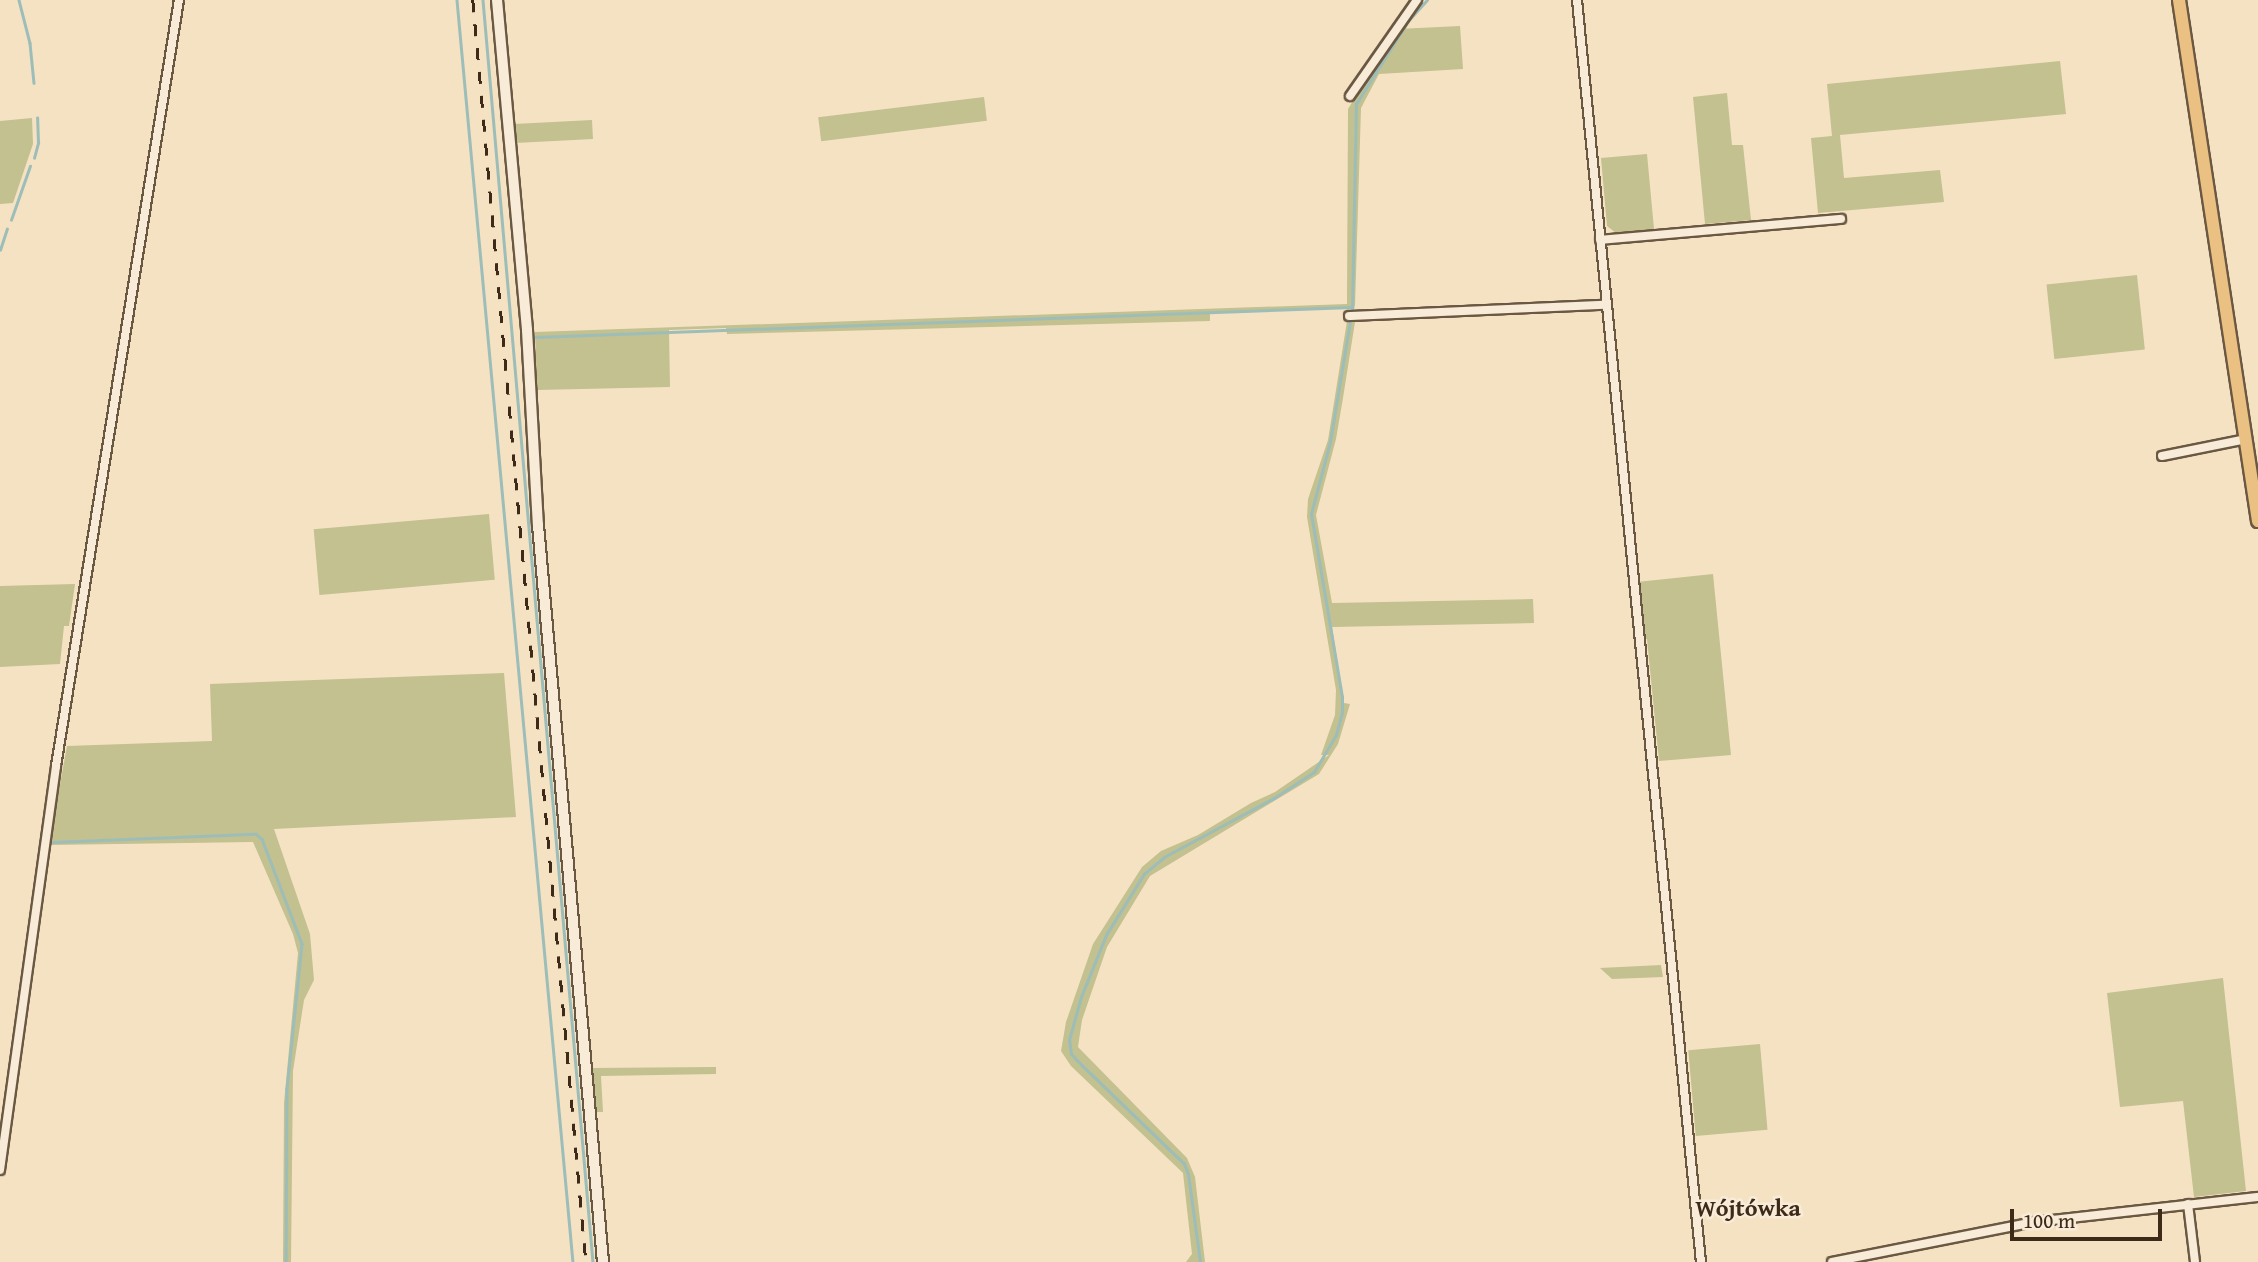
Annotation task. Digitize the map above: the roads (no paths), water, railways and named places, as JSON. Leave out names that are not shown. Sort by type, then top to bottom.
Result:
[{"type":"main road","points":[[2179,0],[2258,521]]},
{"type":"street","points":[[0,1170],[56,766],[179,0]]},
{"type":"street","points":[[498,0],[526,317],[538,525],[603,1262]]},
{"type":"street","points":[[1350,96],[1417,0]]},
{"type":"street","points":[[1577,0],[1701,1262]]},
{"type":"street","points":[[1600,240],[1841,219]]},
{"type":"street","points":[[1349,316],[1606,305]]},
{"type":"street","points":[[2162,456],[2246,439]]},
{"type":"street","points":[[1832,1262],[2034,1222],[2258,1197]]},
{"type":"street","points":[[2188,1204],[2195,1262]]},
{"type":"waterway","points":[[19,0],[30,43],[34,83]]},
{"type":"waterway","points":[[457,0],[573,1262]]},
{"type":"waterway","points":[[483,0],[593,1262]]},
{"type":"waterway","points":[[1352,311],[1356,104],[1408,21],[1427,0]]},
{"type":"waterway","points":[[34,158],[38,143],[37,118]]},
{"type":"waterway","points":[[11,220],[30,166]]},
{"type":"waterway","points":[[0,250],[7,229]]},
{"type":"waterway","points":[[536,337],[1352,307]]},
{"type":"waterway","points":[[1200,1262],[1188,1174],[1184,1164],[1082,1066],[1071,1054],[1069,1040],[1081,997],[1106,935],[1144,874],[1164,857],[1274,798],[1314,772],[1336,735],[1342,713],[1342,697],[1311,514],[1330,442],[1350,321]]},
{"type":"waterway","points":[[53,842],[256,834],[262,839],[302,944],[287,1089],[286,1262]]},
{"type":"railway","points":[[473,0],[586,1262]]},
{"type":"district","name":"Wójtówka","points":[[1748,1208]]}]
